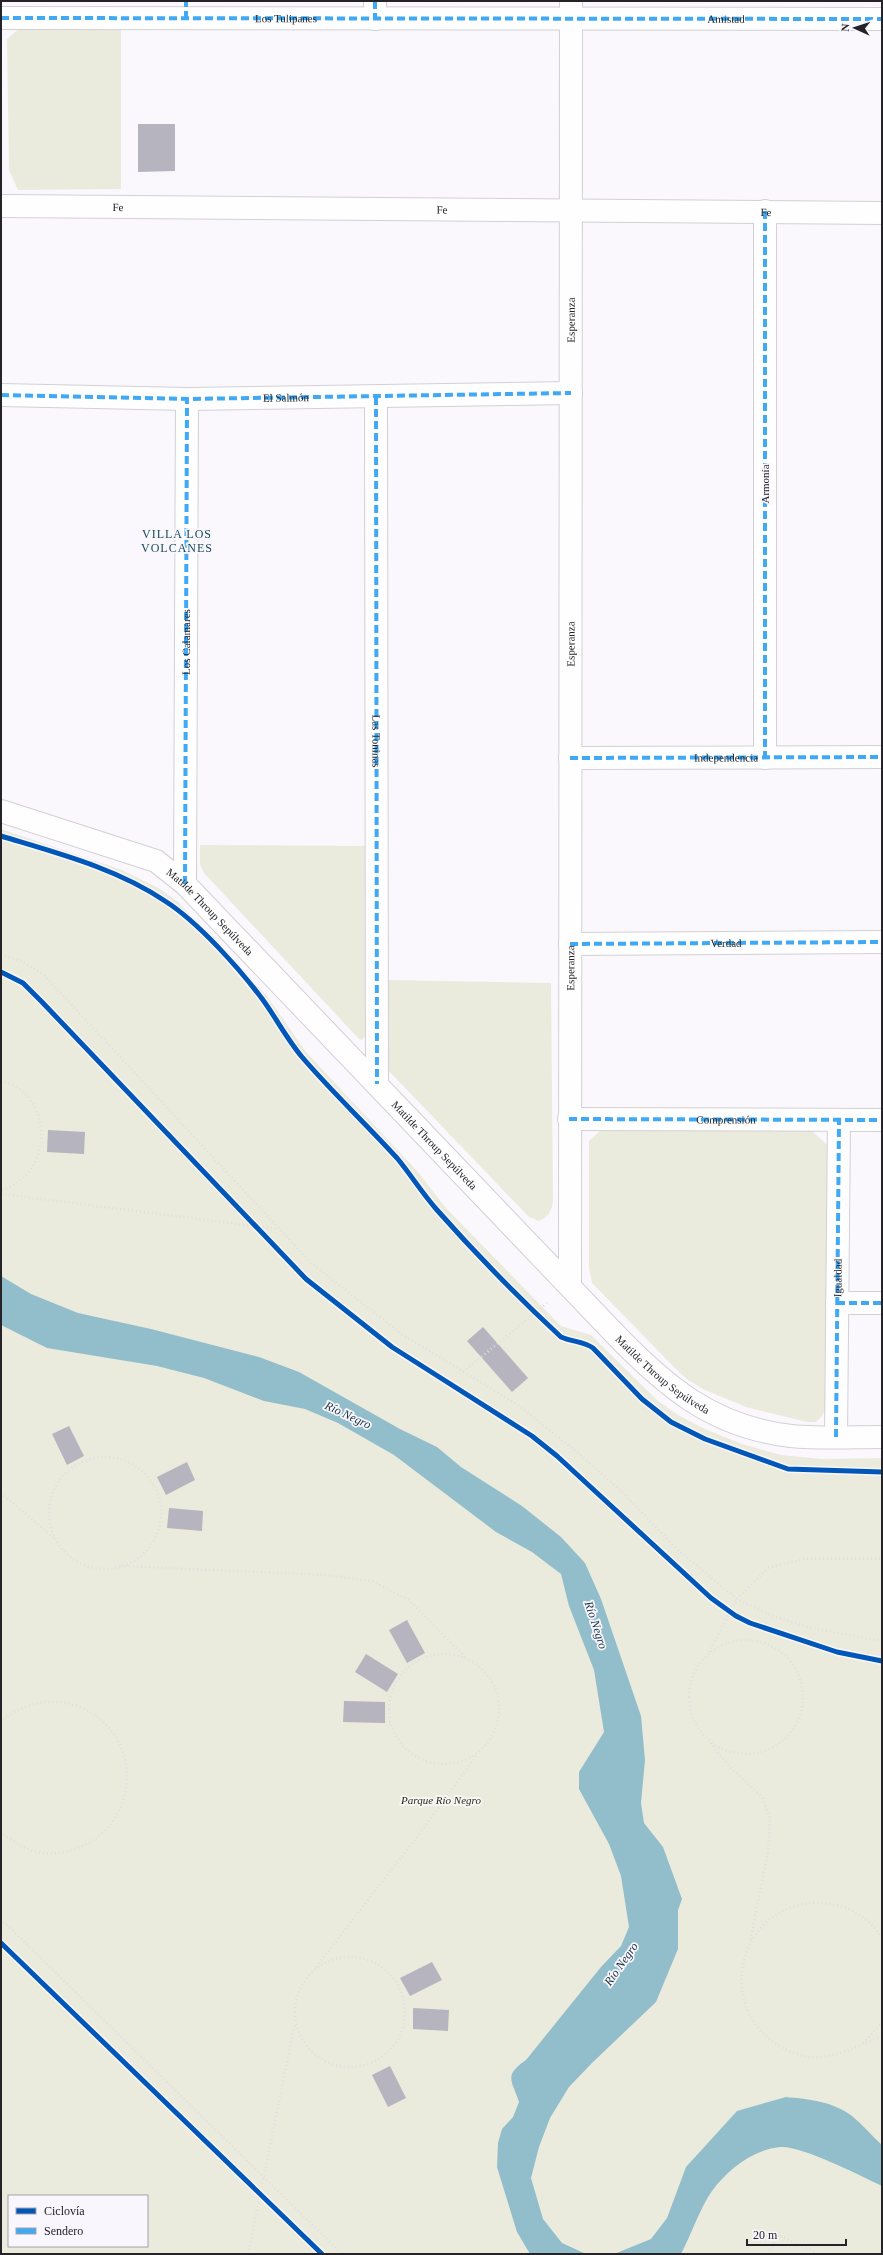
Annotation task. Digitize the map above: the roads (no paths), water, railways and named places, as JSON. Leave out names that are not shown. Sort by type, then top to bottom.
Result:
[{"type":"street","name":"Los Tulipanes","points":[[1,18],[186,10],[571,11]]},
{"type":"street","name":"Amistad","points":[[571,11],[882,19]]},
{"type":"street","name":"Esperanza","points":[[570,1286],[571,11]]},
{"type":"street","name":"Fe","points":[[1,206],[882,213]]},
{"type":"street","name":"Armonía","points":[[765,211],[765,758]]},
{"type":"street","name":"El Salmón","points":[[1,396],[187,399],[376,397],[571,392]]},
{"type":"street","name":"Las Toninas","points":[[376,397],[377,1084]]},
{"type":"street","name":"Los Calamares","points":[[185,884],[187,399]]},
{"type":"street","name":"Independencia","points":[[570,758],[882,758]]},
{"type":"street","name":"Matilde Throup Sepúlveda","points":[[1,811],[156,861],[185,884],[658,1378],[673,1390],[726,1420],[770,1433],[792,1436],[882,1437]]},
{"type":"street","name":"Verdad","points":[[570,944],[882,942]]},
{"type":"street","name":"Comprensión","points":[[570,1119],[882,1120]]},
{"type":"street","name":"Igualdad","points":[[836,1437],[839,1120]]},
{"type":"street","points":[[837,1303],[882,1303]]},
{"type":"water","name":"Río Negro","points":[[1,1276],[31,1294],[78,1313],[151,1329],[259,1357],[299,1372],[400,1429],[437,1447],[461,1467],[522,1506],[561,1537],[585,1563],[601,1599],[641,1716],[645,1760],[641,1803],[644,1823],[663,1847],[682,1899],[678,1910],[678,1949],[656,2002],[569,2087],[550,2118],[539,2147],[531,2178],[543,2219],[562,2243],[586,2254],[530,2254],[517,2232],[497,2167],[498,2143],[502,2129],[513,2117],[519,2102],[511,2079],[514,2070],[526,2060],[601,1967],[621,1946],[629,1927],[621,1876],[609,1844],[579,1789],[579,1772],[604,1732],[594,1670],[569,1606],[561,1574],[532,1552],[496,1532],[394,1455],[338,1423],[305,1409],[264,1401],[204,1378],[157,1366],[47,1348],[1,1325]]},
{"type":"water","points":[[786,2097],[812,2100],[829,2104],[845,2111],[856,2119],[882,2145],[882,2186],[831,2162],[802,2151],[780,2147],[770,2149],[760,2152],[742,2162],[718,2183],[704,2205],[681,2254],[614,2254],[651,2239],[667,2218],[686,2167],[737,2111]]},
{"type":"district","name":"VILLA LOS VOLCANES","points":[[177,541]]},
{"type":"park label","name":"Parque Río Negro","points":[[441,1800]]}]
